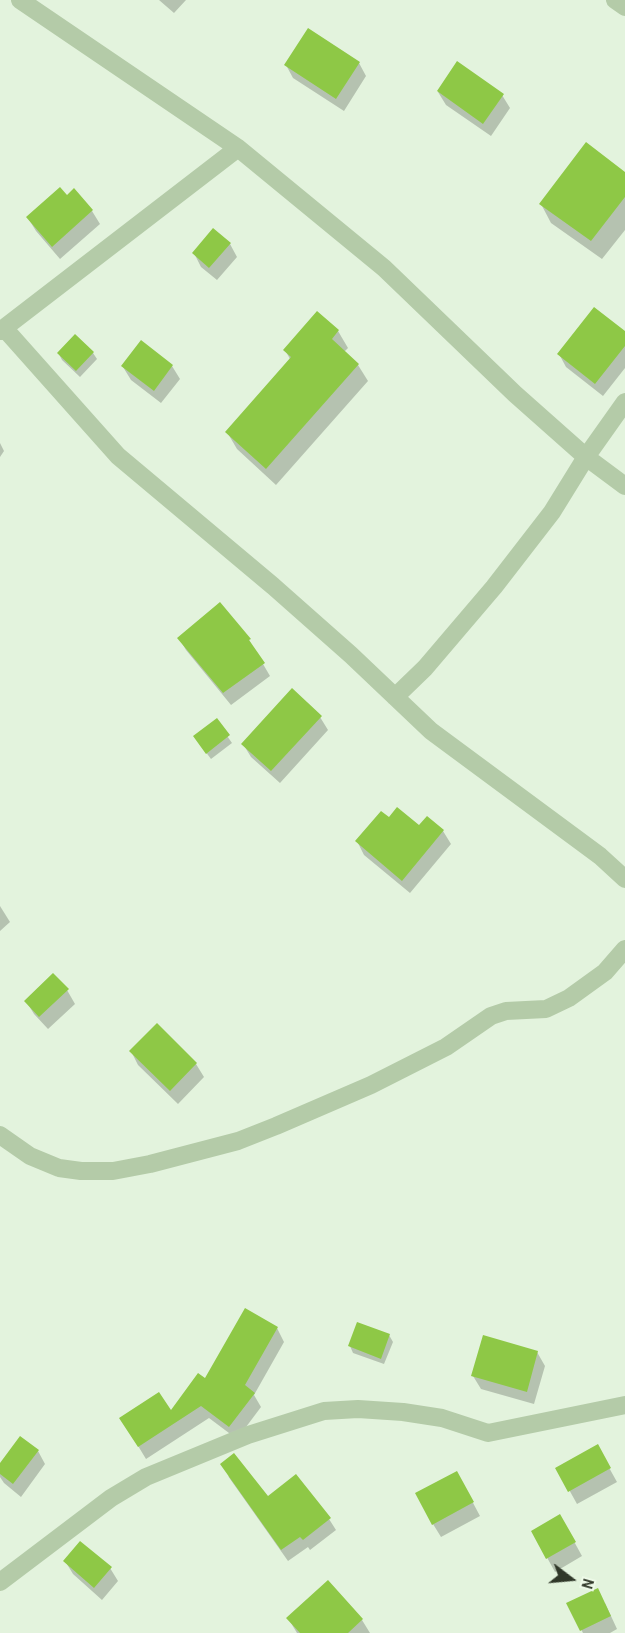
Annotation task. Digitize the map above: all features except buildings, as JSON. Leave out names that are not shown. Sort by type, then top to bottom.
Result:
[{"type":"street","points":[[20,0],[238,148],[384,268],[515,394],[586,457],[625,486]]},
{"type":"street","points":[[615,0],[625,7]]},
{"type":"street","points":[[238,148],[2,329],[118,456],[273,586],[431,730],[600,856],[625,879]]},
{"type":"street","points":[[395,697],[425,668],[494,587],[552,512],[586,457],[625,402]]},
{"type":"street","points":[[0,1135],[30,1156],[59,1168],[81,1171],[113,1171],[150,1164],[238,1141],[371,1085],[446,1047],[491,1016],[506,1011],[546,1009],[569,998],[605,972],[625,949]]},
{"type":"street","points":[[0,1582],[111,1498],[146,1477],[248,1435],[315,1413],[358,1409],[403,1412],[442,1418],[489,1433],[625,1405]]}]
